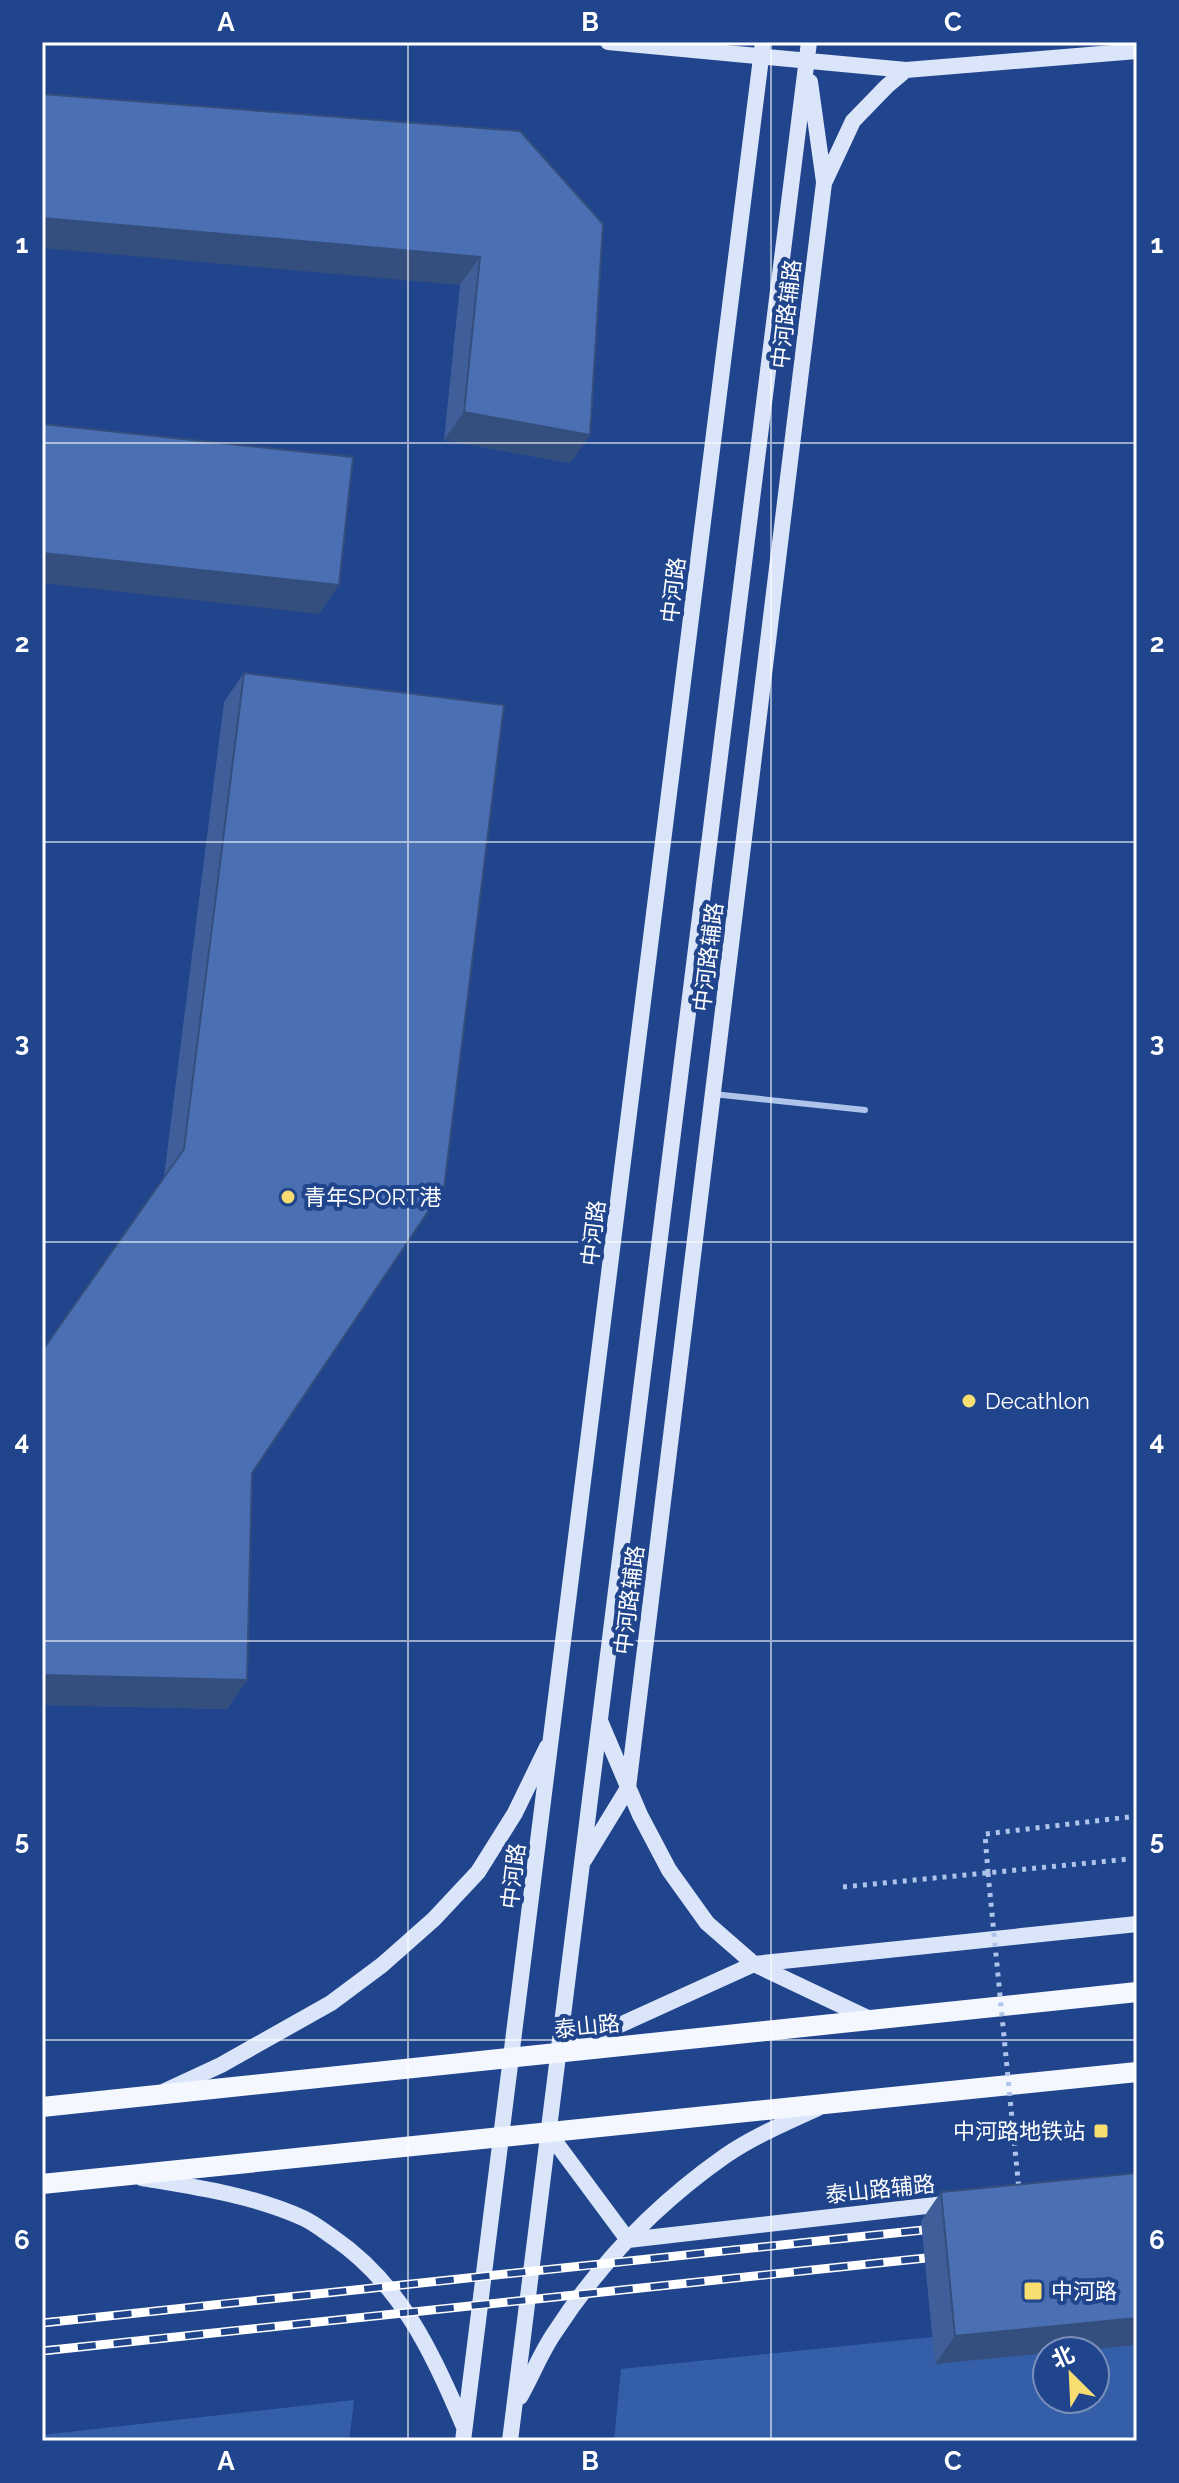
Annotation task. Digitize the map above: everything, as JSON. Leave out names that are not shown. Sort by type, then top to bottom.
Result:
[{"type":"main road","points":[[608,42],[762,49],[807,61],[906,70],[1137,51]]},
{"type":"main road","points":[[510,2441],[809,42]]},
{"type":"main road","name":"中河路","points":[[464,2435],[762,49]]},
{"type":"main road","points":[[807,61],[824,183]]},
{"type":"main road","name":"中河路辅路","points":[[581,1865],[628,1788],[824,183],[853,121],[906,70]]},
{"type":"main road","points":[[600,1719],[628,1788],[669,1870],[707,1923],[754,1964],[872,2020]]},
{"type":"main road","points":[[157,2095],[221,2065],[331,2003],[382,1965],[434,1919],[478,1872],[515,1813],[553,1735]]},
{"type":"main road","points":[[558,2053],[754,1964],[1136,1925]]},
{"type":"main road","name":"泰山路","points":[[42,2107],[1137,1992]]},
{"type":"main road","points":[[42,2184],[1137,2072]]},
{"type":"main road","points":[[514,2409],[553,2335],[585,2289],[628,2240],[678,2192],[727,2155],[766,2132],[828,2104]]},
{"type":"main road","points":[[548,2132],[628,2240]]},
{"type":"main road","points":[[130,2176],[248,2198],[305,2219],[346,2247],[382,2280],[414,2322],[439,2368],[464,2435]]},
{"type":"main road","name":"泰山路辅路","points":[[628,2240],[967,2202]]},
{"type":"lane","points":[[713,1094],[865,1110]]},
{"type":"path","points":[[1019,2196],[985,1834],[1137,1816]]},
{"type":"path","points":[[843,1887],[1129,1859]]},
{"type":"shaded area","points":[[1137,2316],[1137,2441],[614,2441],[621,2369]]},
{"type":"shaded area","points":[[354,2400],[349,2441],[42,2441],[42,2435]]},
{"type":"building","points":[[42,94],[520,131],[603,224],[590,435],[464,412],[480,257],[42,218]]},
{"type":"building","points":[[42,424],[353,457],[339,585],[42,553]]},
{"type":"building","name":"青年SPORT港","points":[[244,673],[504,705],[444,1188],[252,1473],[247,1680],[42,1675],[42,1351],[184,1149]]},
{"type":"building","name":"中河路","points":[[1137,2173],[1137,2318],[955,2336],[941,2192]]},
{"type":"railway","points":[[42,2323],[942,2228]]},
{"type":"railway","points":[[42,2351],[945,2256]]},
{"type":"place","name":"青年SPORT港","points":[[288,1197]]},
{"type":"place","name":"Decathlon","points":[[969,1401]]},
{"type":"place","name":"中河路地铁站","points":[[1101,2131]]},
{"type":"place","name":"中河路","points":[[1033,2291]]}]
